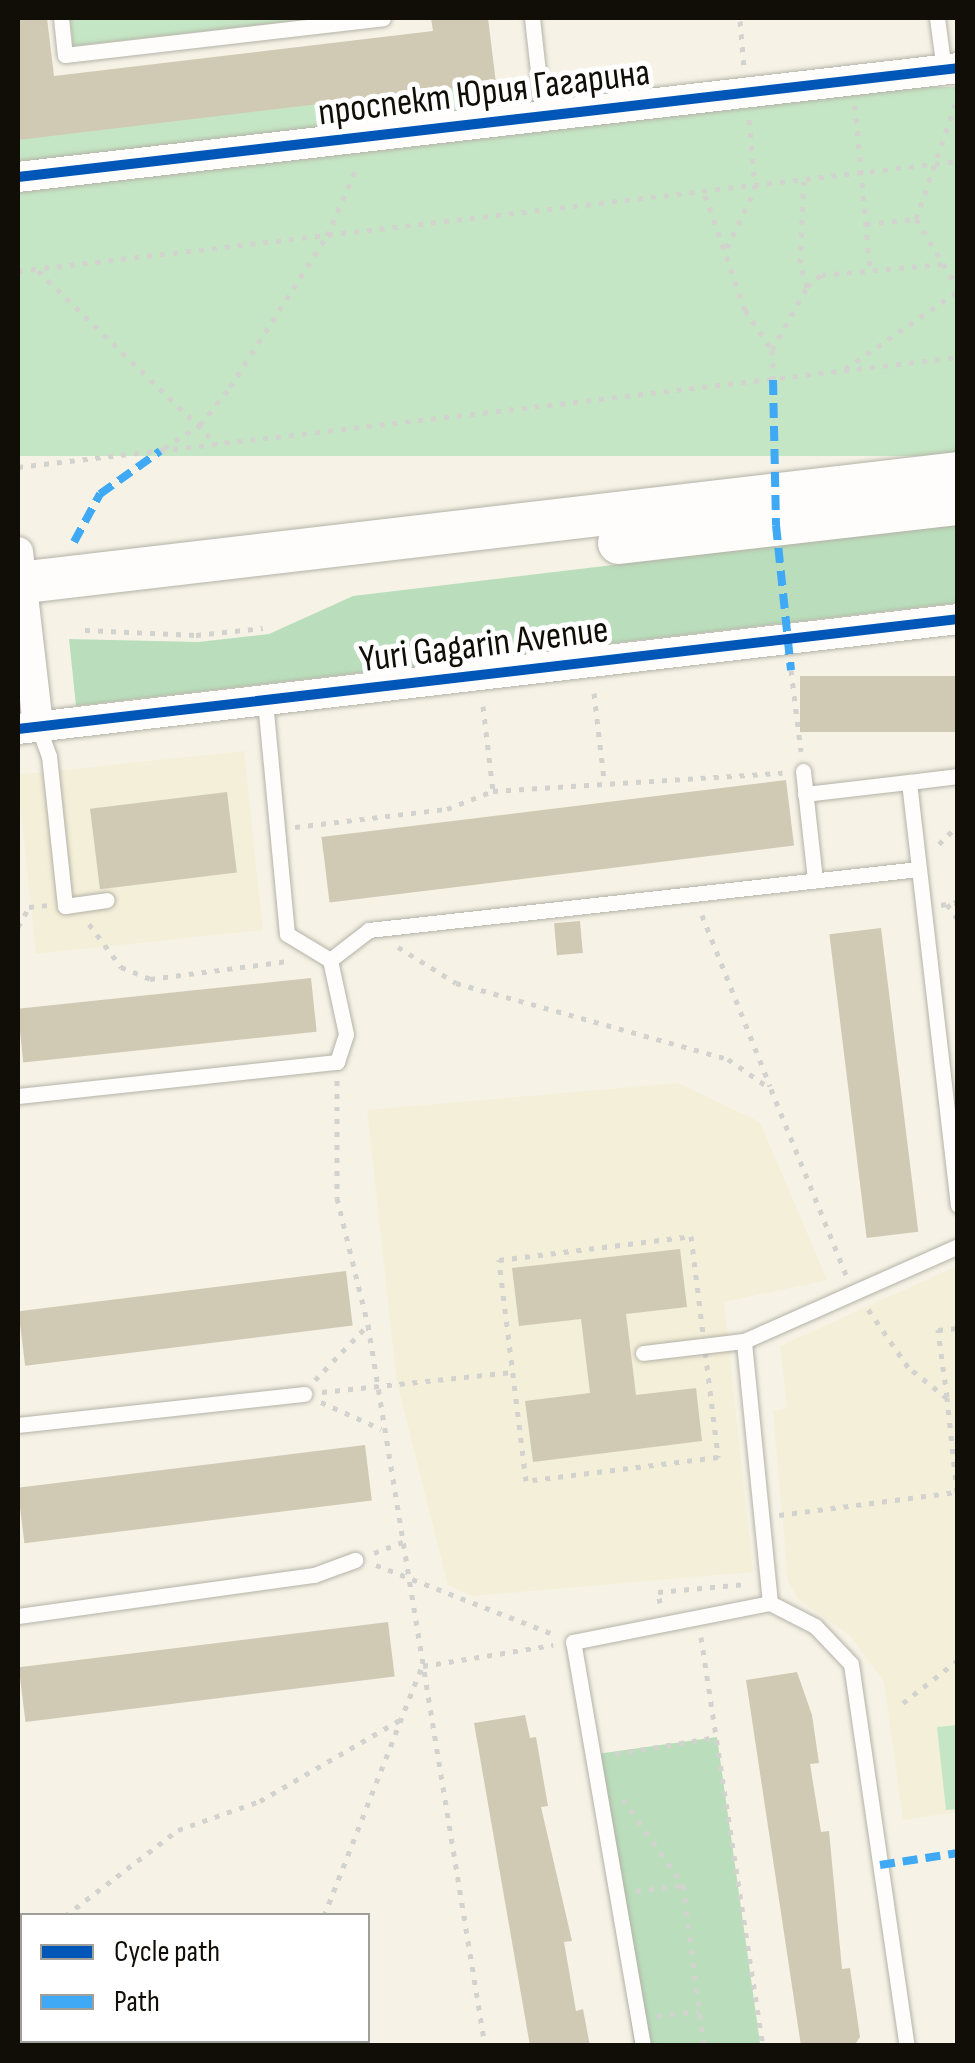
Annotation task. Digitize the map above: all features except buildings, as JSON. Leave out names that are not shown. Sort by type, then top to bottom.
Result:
[{"type":"main road","points":[[20,588],[958,473]]},
{"type":"main road","points":[[20,588],[958,504]]},
{"type":"street","name":"проспект Юрия Гагарина","points":[[18,177],[853,80],[953,78]]},
{"type":"street","points":[[20,588],[28,728]]},
{"type":"street","name":"Yuri Gagarin Avenue","points":[[28,728],[958,619]]},
{"type":"lane","points":[[60,18],[65,55],[384,18]]},
{"type":"lane","points":[[532,18],[543,116]]},
{"type":"lane","points":[[937,18],[953,78]]},
{"type":"lane","points":[[18,1096],[337,1062],[346,1034],[330,960],[287,934],[265,700]]},
{"type":"lane","points":[[28,728],[49,756],[71,903],[107,900]]},
{"type":"lane","points":[[803,771],[815,880]]},
{"type":"lane","points":[[806,794],[958,776]]},
{"type":"lane","points":[[909,782],[958,1206]]},
{"type":"lane","points":[[330,960],[370,930],[919,869]]},
{"type":"lane","points":[[643,1353],[744,1341],[958,1246]]},
{"type":"lane","points":[[744,1341],[770,1603]]},
{"type":"lane","points":[[18,1425],[304,1394]]},
{"type":"lane","points":[[18,1616],[314,1575],[356,1560]]},
{"type":"lane","points":[[643,2046],[573,1642],[632,1636],[698,1614],[770,1603],[815,1626],[851,1664],[907,2046]]},
{"type":"path","points":[[842,372],[958,289],[916,218],[953,78]]},
{"type":"path","points":[[853,80],[870,271]]},
{"type":"path","points":[[160,451],[200,425],[327,236],[370,136]]},
{"type":"path","points":[[18,271],[706,194],[958,161]]},
{"type":"path","points":[[804,180],[800,264],[807,287]]},
{"type":"path","points":[[727,248],[755,188]]},
{"type":"path","points":[[706,194],[745,310],[772,350]]},
{"type":"path","points":[[866,224],[916,218]]},
{"type":"path","points":[[773,380],[772,350],[807,287],[821,274],[944,264]]},
{"type":"path","points":[[38,270],[217,444]]},
{"type":"path","points":[[18,467],[958,358]]},
{"type":"path","points":[[85,630],[196,635],[263,628]]},
{"type":"path","points":[[278,829],[447,810],[492,791],[604,780],[648,786],[803,771],[791,670]]},
{"type":"path","points":[[594,694],[604,780]]},
{"type":"path","points":[[483,706],[492,791]]},
{"type":"path","points":[[693,894],[856,1294],[908,1367],[947,1398]]},
{"type":"path","points":[[18,928],[29,907],[71,903],[121,967],[150,979],[330,960]]},
{"type":"path","points":[[946,904],[958,920]]},
{"type":"path","points":[[370,930],[456,982],[728,1058],[772,1089]]},
{"type":"path","points":[[337,1062],[337,1198],[368,1325],[381,1430],[404,1542],[485,2046]]},
{"type":"path","points":[[691,1236],[718,1457],[526,1481],[512,1372],[498,1260],[691,1236]]},
{"type":"path","points":[[304,1394],[368,1325]]},
{"type":"path","points":[[761,1516],[957,1494],[938,1330],[958,1328]]},
{"type":"path","points":[[304,1394],[512,1372]]},
{"type":"path","points":[[304,1394],[381,1430]]},
{"type":"path","points":[[356,1560],[404,1542]]},
{"type":"path","points":[[356,1560],[408,1574],[573,1642]]},
{"type":"path","points":[[662,1623],[658,1592],[758,1582]]},
{"type":"path","points":[[698,1614],[763,2046]]},
{"type":"path","points":[[422,1666],[573,1642]]},
{"type":"path","points":[[903,1703],[958,1660]]},
{"type":"path","points":[[325,1913],[422,1666]]},
{"type":"path","points":[[68,1913],[178,1830],[260,1801],[400,1720]]},
{"type":"path","points":[[704,2046],[683,1885],[594,1757],[717,1738]]},
{"type":"path","points":[[619,1894],[683,1885]]},
{"type":"path","points":[[639,2018],[699,2011]]},
{"type":"shaded area","points":[[244,751],[263,930],[36,954],[18,775]]},
{"type":"shaded area","points":[[678,1083],[760,1122],[827,1280],[724,1302],[753,1572],[472,1596],[448,1585],[397,1383],[367,1110]]},
{"type":"shaded area","points":[[957,1266],[957,1812],[903,1820],[884,1682],[850,1636],[798,1599],[788,1582],[773,1411],[787,1408],[780,1346]]},
{"type":"green space","points":[[70,18],[322,18],[73,46]]},
{"type":"green space","points":[[18,87],[957,87],[957,456],[18,456]]},
{"type":"green space","points":[[957,524],[957,603],[76,706],[69,639],[198,642],[269,634],[353,596]]},
{"type":"green space","points":[[957,1725],[957,1809],[946,1810],[937,1727]]},
{"type":"green space","points":[[717,1737],[760,2045],[634,2046],[593,1754]]},
{"type":"marked path","points":[[773,380],[776,525],[791,670]]},
{"type":"marked path","points":[[74,542],[100,494],[160,451]]},
{"type":"marked path","points":[[880,1865],[958,1853]]},
{"type":"cycle path","points":[[18,177],[958,68]]},
{"type":"cycle path","points":[[18,729],[958,619]]}]
